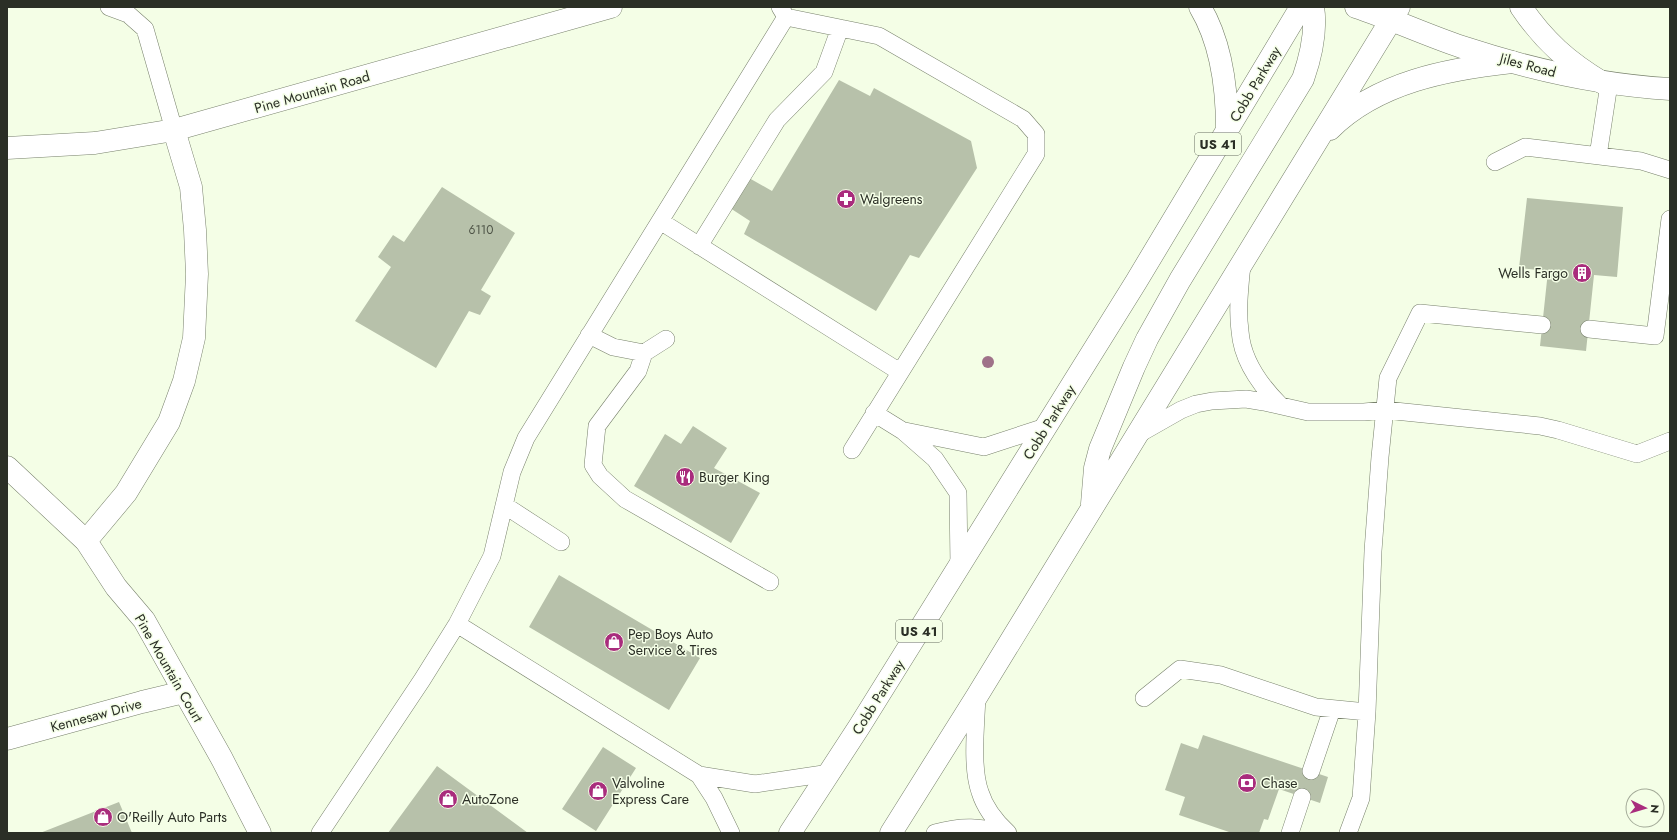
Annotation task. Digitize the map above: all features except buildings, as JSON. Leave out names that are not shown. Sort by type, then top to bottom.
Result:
[{"type":"main road","name":"Pine Mountain Road","points":[[7,148],[95,143],[174,130],[611,7]]},
{"type":"main road","points":[[1200,7],[1220,57],[1227,104],[1227,130]]},
{"type":"main road","name":"Cobb Parkway","points":[[790,833],[830,773],[1136,282],[1301,7]]},
{"type":"main road","points":[[1092,509],[1095,468],[1100,449],[1147,339],[1180,280],[1303,79],[1309,64],[1313,44],[1315,24],[1313,7]]},
{"type":"main road","points":[[891,833],[977,696],[1242,264],[1313,147],[1392,11],[1356,7]]},
{"type":"main road","points":[[1521,7],[1540,33],[1559,52],[1579,69],[1606,83]]},
{"type":"main road","name":"Jiles Road","points":[[1392,11],[1460,46],[1512,62],[1606,83],[1670,89]]},
{"type":"main road","points":[[1313,147],[1332,127],[1354,109],[1383,93],[1412,81],[1443,73],[1476,66],[1512,62]]},
{"type":"main road","points":[[86,541],[126,493],[169,422],[184,381],[194,338],[197,274],[191,187],[174,130]]},
{"type":"main road","name":"Pine Mountain Court","points":[[7,467],[86,541],[116,587],[144,620],[222,760],[260,833]]},
{"type":"main road","name":"Kennesaw Drive","points":[[7,739],[184,692]]},
{"type":"lane","points":[[109,7],[128,14],[145,29],[174,130]]},
{"type":"lane","points":[[320,833],[422,680],[457,624],[492,556],[512,472],[526,438],[660,221],[784,12],[840,28],[880,36],[1023,119],[1036,134],[1036,154],[852,450]]},
{"type":"lane","points":[[699,246],[778,120],[824,72],[840,28]]},
{"type":"lane","points":[[1598,156],[1606,83]]},
{"type":"lane","points":[[1495,162],[1525,147],[1641,161],[1670,170]]},
{"type":"lane","points":[[1589,329],[1655,336],[1670,219]]},
{"type":"lane","points":[[660,221],[900,372]]},
{"type":"lane","points":[[1242,264],[1239,321],[1244,349],[1259,380],[1268,393],[1280,405]]},
{"type":"lane","points":[[1348,833],[1361,798],[1367,712],[1373,552],[1388,378],[1420,313],[1542,325]]},
{"type":"lane","points":[[589,335],[614,346],[644,353]]},
{"type":"lane","points":[[666,339],[644,353],[638,371],[597,426],[593,465],[600,476],[625,499],[770,582]]},
{"type":"lane","points":[[1137,435],[1196,404],[1212,400],[1246,399],[1308,412],[1364,412],[1385,410],[1540,426],[1637,454],[1670,441]]},
{"type":"lane","points":[[874,414],[903,431],[935,459],[958,493],[959,566]]},
{"type":"lane","points":[[903,431],[984,447],[1045,427]]},
{"type":"lane","points":[[504,505],[561,542]]},
{"type":"lane","points":[[457,624],[699,775],[755,784],[830,773]]},
{"type":"lane","points":[[1144,698],[1180,669],[1221,674],[1316,707],[1367,712]]},
{"type":"lane","points":[[977,696],[976,769],[980,792],[991,814],[1007,833]]},
{"type":"lane","points":[[1311,771],[1332,709]]},
{"type":"lane","points":[[699,775],[714,798],[731,833]]},
{"type":"lane","points":[[1290,833],[1302,797]]},
{"type":"lane","points":[[935,833],[953,828],[980,827],[1007,833]]},
{"type":"place","name":"Walgreens","points":[[846,199]]},
{"type":"place","name":"Wells Fargo","points":[[1582,273]]},
{"type":"place","name":"Burger King","points":[[685,477]]},
{"type":"place","name":"Pep Boys Auto Service & Tires","points":[[614,642]]},
{"type":"place","name":"Chase","points":[[1247,783]]},
{"type":"place","name":"Valvoline Express Care","points":[[598,791]]},
{"type":"place","name":"AutoZone","points":[[448,799]]},
{"type":"place","name":"O'Reilly Auto Parts","points":[[103,817]]}]
